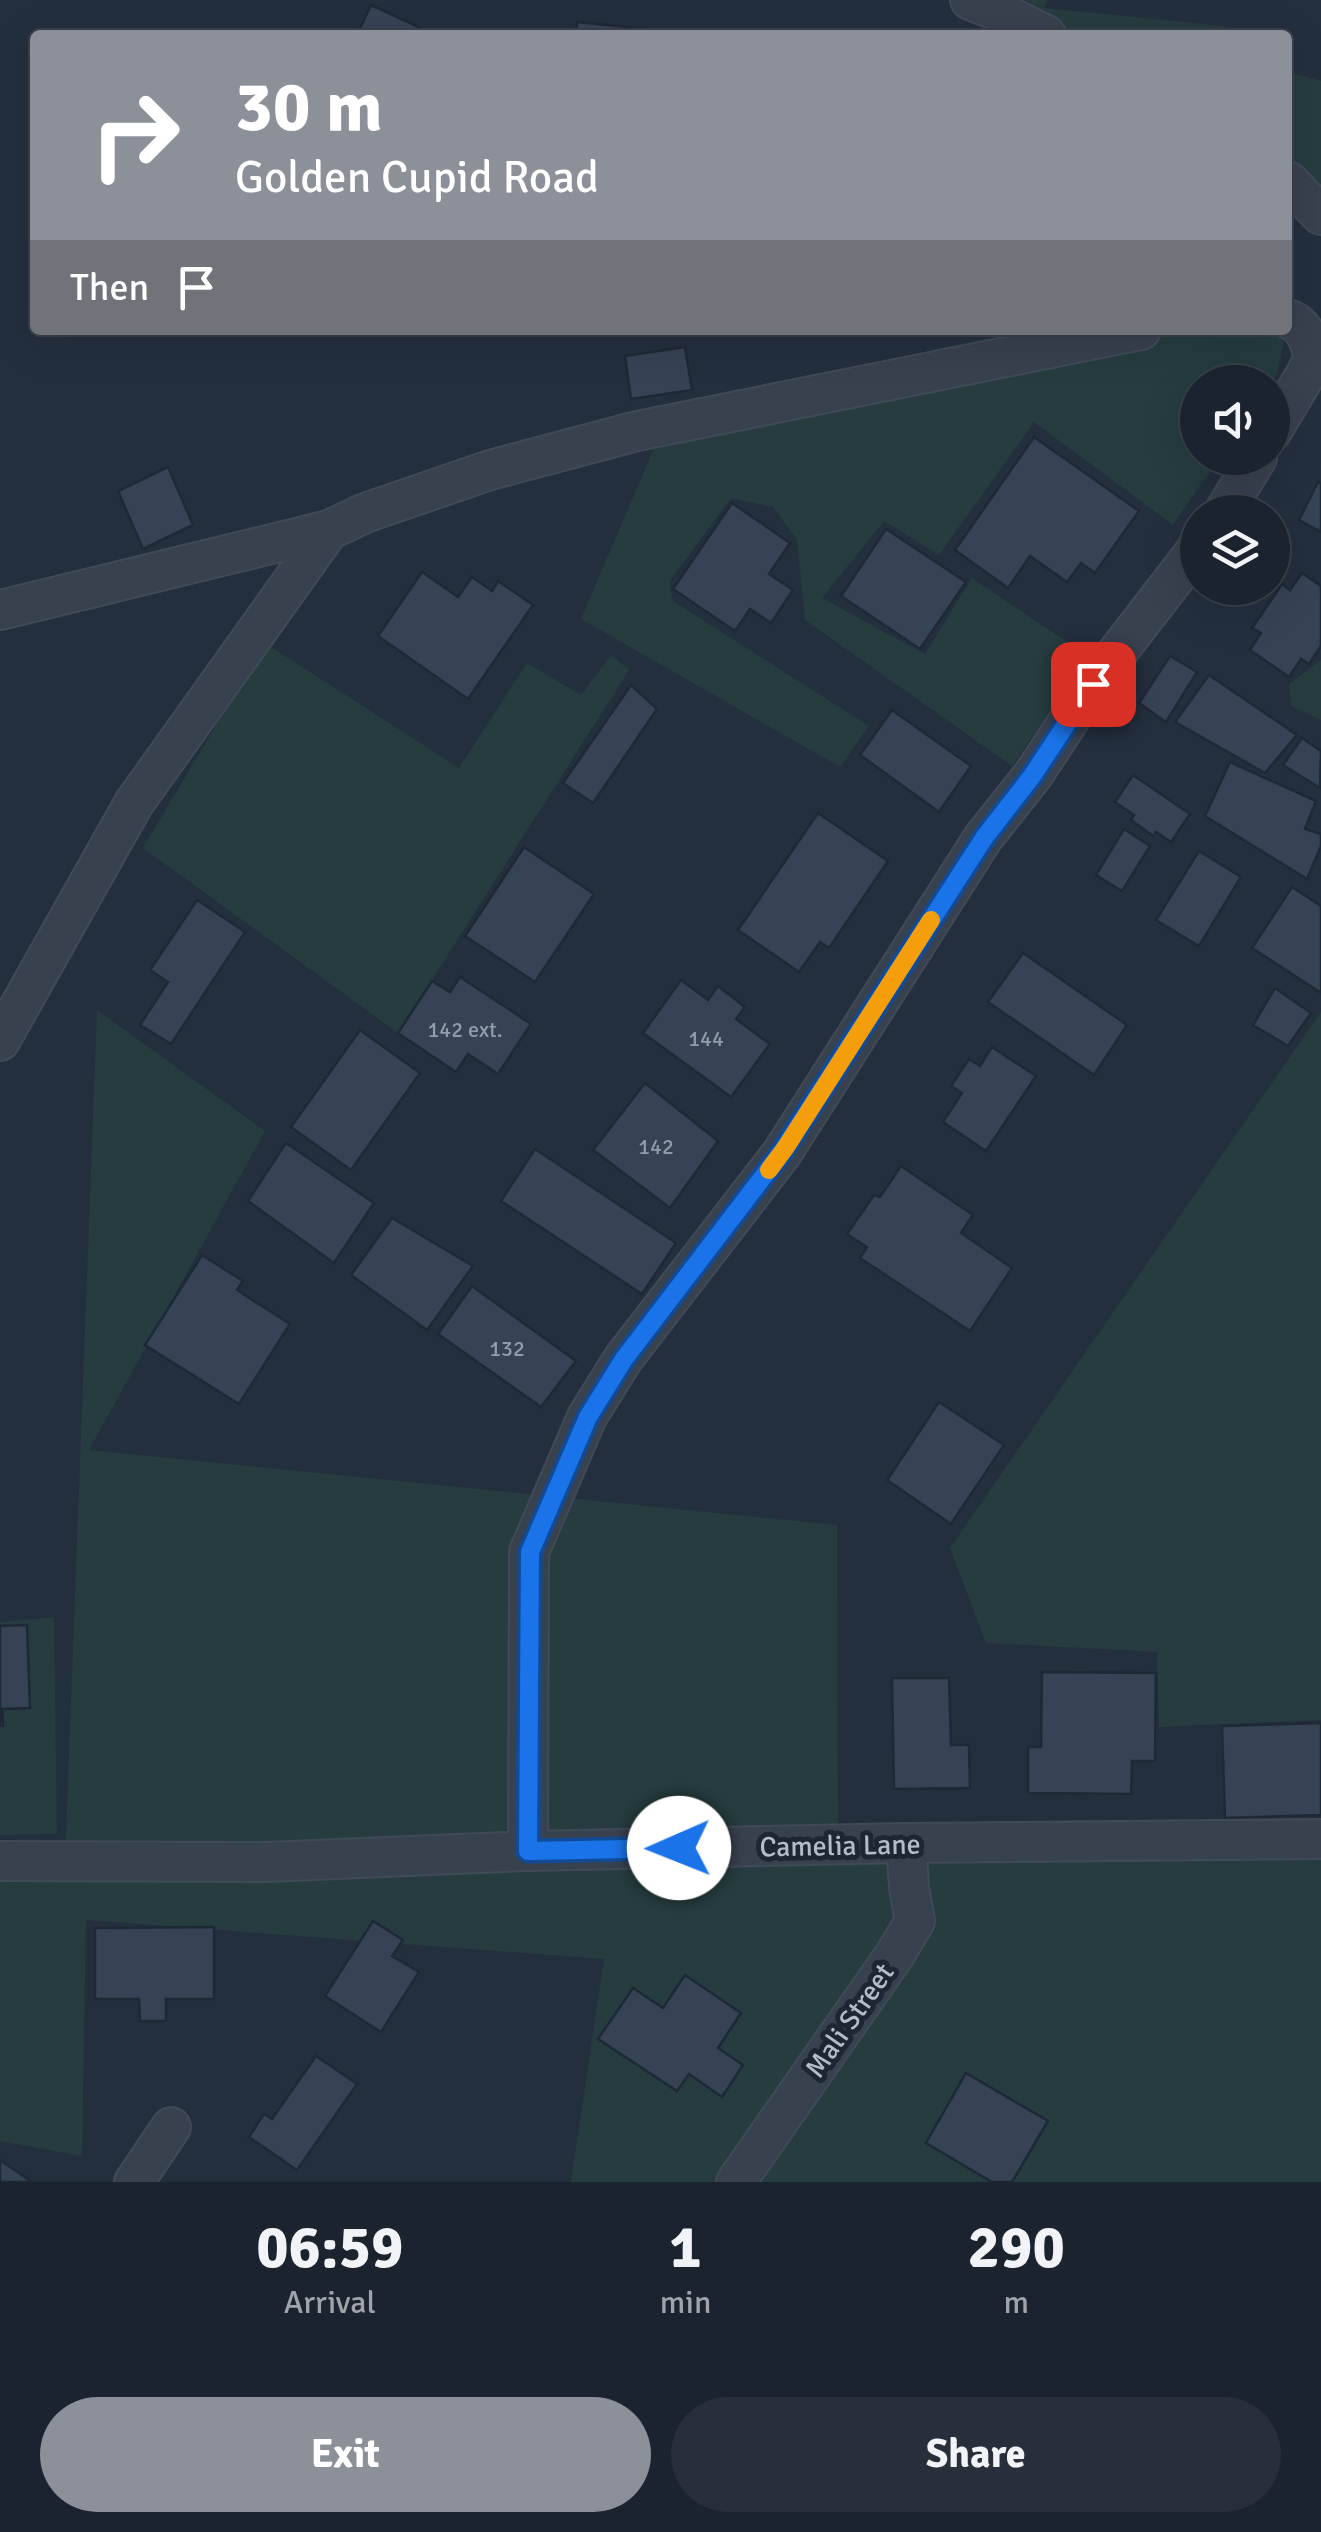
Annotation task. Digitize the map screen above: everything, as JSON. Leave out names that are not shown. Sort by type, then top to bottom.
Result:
[{"type":"street","points":[[970,0],[1036,30]]},
{"type":"street","points":[[1292,184],[1321,215]]},
{"type":"street","points":[[1290,398],[1317,349],[1292,321]]},
{"type":"street","points":[[0,610],[330,530],[365,513],[490,470],[636,431],[1115,335]]},
{"type":"street","points":[[0,1041],[134,804],[330,530]]},
{"type":"street","points":[[528,1851],[530,1552],[588,1417],[624,1359],[782,1152],[984,838],[1032,776],[1093,684],[1180,571]]},
{"type":"street","name":"Camelia Lane","points":[[0,1861],[266,1862],[528,1851],[1321,1839]]},
{"type":"street","name":"Mali Street","points":[[736,2182],[915,1922],[906,1843]]},
{"type":"street","points":[[134,2182],[171,2128]]},
{"type":"green space","points":[[996,0],[1048,0],[1044,8],[1224,26],[1230,30],[1041,30]]},
{"type":"green space","points":[[1292,73],[1321,81],[1321,211],[1292,192]]},
{"type":"green space","points":[[1002,335],[1285,336],[1279,365],[1180,365],[1180,475],[1207,475],[1194,495],[1180,495],[1180,515],[1173,525],[1034,422],[939,555],[884,521],[822,598],[925,654],[972,578],[1088,656],[1012,766],[805,620],[797,540],[773,507],[731,498],[669,582],[673,601],[869,726],[840,767],[581,619],[666,420]]},
{"type":"green space","points":[[265,643],[459,768],[527,663],[581,695],[611,655],[629,670],[398,1033],[143,848]]},
{"type":"green space","points":[[1321,660],[1321,720],[1291,706],[1289,684]]},
{"type":"green space","points":[[97,1010],[265,1131],[89,1450],[837,1525],[838,1824],[906,1843],[1321,1837],[1321,2182],[571,2182],[604,1959],[86,1920],[82,2156],[0,2141],[0,1861],[65,1860]]},
{"type":"green space","points":[[1321,1012],[1321,1720],[1159,1727],[1157,1652],[986,1643],[950,1548]]},
{"type":"green space","points":[[54,1617],[57,1834],[0,1835],[0,1622]]},
{"type":"building","points":[[371,5],[425,30],[359,30]]},
{"type":"building","points":[[577,22],[658,30],[576,30]]},
{"type":"building","points":[[685,347],[692,390],[631,399],[625,356]]},
{"type":"building","points":[[1034,437],[1139,511],[1095,573],[1081,563],[1067,582],[1030,556],[1008,588],[955,550]]},
{"type":"building","points":[[168,467],[193,525],[143,549],[118,491]]},
{"type":"building","points":[[1318,482],[1321,484],[1321,532],[1299,520]]},
{"type":"building","points":[[732,503],[790,543],[769,574],[793,590],[771,623],[750,609],[735,631],[673,589]]},
{"type":"building","points":[[886,529],[966,582],[920,649],[841,596]]},
{"type":"building","points":[[422,572],[458,597],[472,577],[492,591],[498,581],[533,605],[468,699],[378,636]]},
{"type":"building","points":[[1302,573],[1321,586],[1321,646],[1309,664],[1301,659],[1289,677],[1250,650],[1261,633],[1252,628],[1268,605],[1290,605],[1290,590]]},
{"type":"building","points":[[1170,656],[1197,672],[1166,722],[1139,703]]},
{"type":"building","points":[[1209,675],[1297,735],[1265,773],[1175,722]]},
{"type":"building","points":[[631,685],[657,709],[593,803],[563,783]]},
{"type":"building","points":[[892,710],[971,766],[939,812],[860,755]]},
{"type":"building","points":[[1302,738],[1321,751],[1320,788],[1283,765]]},
{"type":"building","points":[[1230,762],[1316,801],[1305,829],[1321,834],[1321,846],[1307,879],[1205,816]]},
{"type":"building","points":[[1133,775],[1190,814],[1171,842],[1156,832],[1153,836],[1115,802]]},
{"type":"building","points":[[818,813],[888,861],[829,948],[820,942],[799,972],[738,930]]},
{"type":"building","points":[[1124,829],[1150,846],[1122,891],[1096,875]]},
{"type":"building","points":[[524,847],[594,894],[535,982],[465,936]]},
{"type":"building","points":[[1199,851],[1241,877],[1199,946],[1156,920]]},
{"type":"building","points":[[1292,887],[1321,906],[1321,993],[1252,948]]},
{"type":"building","points":[[197,900],[245,932],[171,1044],[140,1025],[168,982],[150,970]]},
{"type":"building","points":[[1023,953],[1127,1025],[1094,1075],[988,1002]]},
{"type":"building","points":[[460,977],[531,1024],[498,1074],[468,1054],[456,1072],[398,1033],[432,981],[450,992]]},
{"type":"building","points":[[681,980],[708,1000],[718,986],[745,1007],[736,1019],[770,1044],[731,1097],[643,1033]]},
{"type":"building","points":[[1275,988],[1311,1013],[1288,1046],[1253,1025]]},
{"type":"building","points":[[360,1030],[420,1073],[351,1170],[291,1127]]},
{"type":"building","points":[[992,1047],[1036,1076],[986,1151],[943,1122],[962,1093],[951,1086],[969,1059],[980,1066]]},
{"type":"building","points":[[645,1083],[718,1141],[670,1208],[593,1150]]},
{"type":"building","points":[[286,1143],[374,1203],[334,1263],[248,1201]]},
{"type":"building","points":[[535,1149],[676,1243],[642,1294],[501,1201]]},
{"type":"building","points":[[901,1166],[973,1215],[961,1233],[1012,1268],[970,1331],[860,1258],[867,1247],[847,1234],[874,1195],[880,1197]]},
{"type":"building","points":[[392,1218],[473,1266],[427,1330],[351,1275]]},
{"type":"building","points":[[202,1255],[243,1281],[237,1290],[290,1324],[239,1404],[145,1345]]},
{"type":"building","points":[[472,1286],[576,1361],[541,1407],[438,1334]]},
{"type":"building","points":[[939,1402],[1004,1445],[951,1524],[887,1480]]},
{"type":"building","points":[[27,1625],[30,1708],[2,1709],[0,1726],[0,1626]]},
{"type":"building","points":[[1042,1672],[1156,1673],[1155,1761],[1132,1761],[1131,1794],[1028,1793],[1028,1747],[1041,1747]]},
{"type":"building","points":[[892,1678],[949,1678],[951,1745],[969,1745],[970,1788],[894,1789]]},
{"type":"building","points":[[1321,1723],[1321,1815],[1225,1818],[1222,1726]]},
{"type":"building","points":[[373,1921],[403,1940],[392,1956],[419,1972],[381,2032],[325,1996]]},
{"type":"building","points":[[214,1927],[214,1999],[166,1999],[166,2021],[140,2021],[139,1999],[95,1999],[95,1928]]},
{"type":"building","points":[[685,1975],[741,2013],[718,2048],[743,2065],[722,2097],[689,2074],[677,2091],[598,2039],[633,1988],[663,2008]]},
{"type":"building","points":[[316,2056],[357,2084],[297,2170],[249,2137],[264,2114],[272,2119]]},
{"type":"building","points":[[966,2073],[1048,2121],[1012,2182],[992,2182],[926,2143]]},
{"type":"building","points":[[0,2160],[32,2182],[0,2182]]},
{"type":"slow traffic","points":[[769,1170],[931,920]]},
{"type":"route","points":[[679,1848],[528,1851],[530,1552],[588,1417],[624,1359],[782,1152],[984,838],[1032,776],[1093,684]]}]
